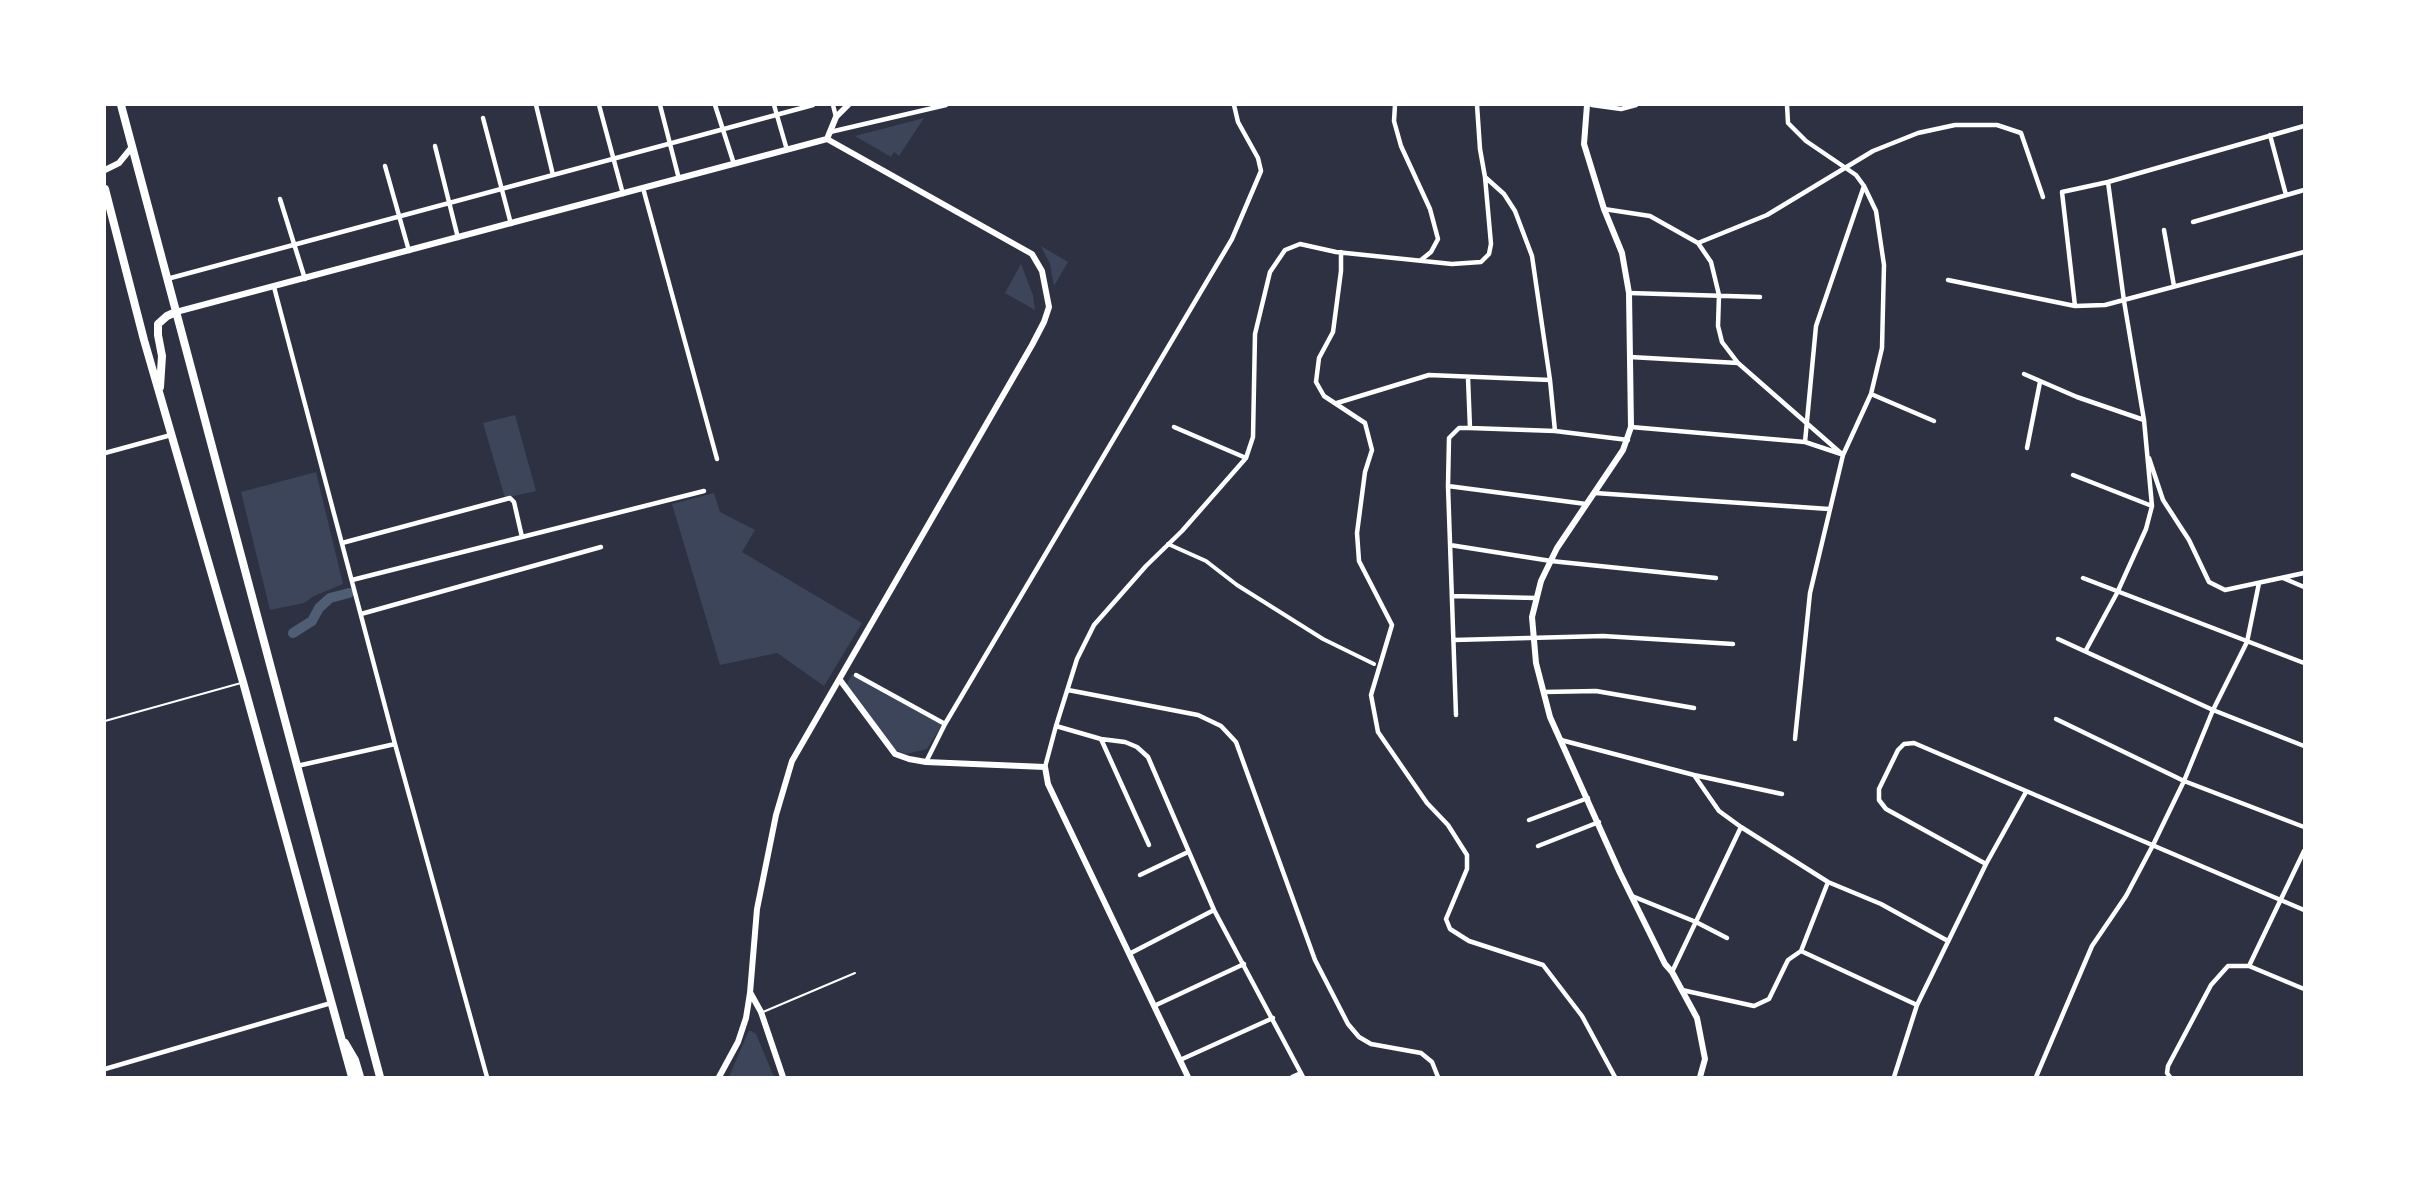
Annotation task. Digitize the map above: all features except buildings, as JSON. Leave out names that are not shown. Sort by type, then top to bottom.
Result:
[{"type":"main road","points":[[121,105],[380,1077]]},
{"type":"main road","points":[[105,189],[171,435],[243,682],[352,1077]]},
{"type":"main road","points":[[160,395],[162,356],[158,324],[176,312]]},
{"type":"main road","points":[[340,1034],[355,1060],[360,1077]]},
{"type":"street","points":[[536,105],[553,175]]},
{"type":"street","points":[[599,105],[622,194]]},
{"type":"street","points":[[660,105],[679,179]]},
{"type":"street","points":[[715,105],[734,164]]},
{"type":"street","points":[[774,105],[787,150]]},
{"type":"street","points":[[167,279],[813,105]]},
{"type":"street","points":[[833,105],[836,117]]},
{"type":"street","points":[[827,139],[836,117],[848,105]]},
{"type":"street","points":[[830,132],[946,105]]},
{"type":"street","points":[[926,762],[945,724],[1232,239],[1261,171],[1258,158],[1238,122],[1234,105]]},
{"type":"street","points":[[1395,105],[1394,121],[1401,146],[1430,209],[1438,239],[1431,252],[1421,260]]},
{"type":"street","points":[[1188,1077],[1048,784],[1045,767],[1056,726],[1077,659],[1094,625],[1246,458],[1252,437],[1255,334],[1270,272],[1285,250],[1300,244],[1341,252],[1473,264],[1481,262],[1489,254],[1491,244],[1485,177],[1479,149],[1477,105]]},
{"type":"street","points":[[1587,105],[1584,144],[1604,209],[1622,253],[1629,293],[1631,427],[1628,440],[1586,504],[1541,581],[1532,617],[1536,663],[1550,717],[1665,964],[1672,972],[1697,1018],[1705,1059],[1700,1077]]},
{"type":"street","points":[[1592,105],[1621,109],[1636,105]]},
{"type":"street","points":[[1787,105],[1788,123],[1806,141],[1856,175],[1864,186],[1876,211],[1884,265],[1882,348],[1871,394],[1843,455],[1810,593],[1795,739]]},
{"type":"street","points":[[483,118],[512,224]]},
{"type":"street","points":[[1698,243],[1767,215],[1873,151],[1909,136],[1955,125],[1997,125],[2021,133],[2043,197]]},
{"type":"street","points":[[2075,306],[2062,192],[2108,182],[2304,126]]},
{"type":"street","points":[[2270,135],[2286,195]]},
{"type":"street","points":[[176,312],[827,139],[1032,254],[1042,271],[1049,307],[1044,322],[792,761],[782,791],[757,909],[746,1018],[738,1042],[719,1077]]},
{"type":"street","points":[[435,146],[458,238]]},
{"type":"street","points":[[105,170],[119,163],[132,147]]},
{"type":"street","points":[[385,166],[409,251]]},
{"type":"street","points":[[1485,177],[1504,194],[1515,211],[1525,232],[1532,256],[1555,431]]},
{"type":"street","points":[[2086,650],[2117,593],[2146,529],[2152,506],[2144,420],[2124,301],[2108,182]]},
{"type":"street","points":[[1805,442],[1816,326],[1864,186]]},
{"type":"street","points":[[643,188],[717,459]]},
{"type":"street","points":[[2193,222],[2304,190]]},
{"type":"street","points":[[280,199],[296,244],[305,279]]},
{"type":"street","points":[[1604,209],[1650,216],[1698,243],[1712,262],[1719,295],[1718,326],[1722,342],[1738,363],[1843,455]]},
{"type":"street","points":[[2164,230],[2174,286]]},
{"type":"street","points":[[1341,252],[1341,271],[1333,333],[1319,358],[1316,382],[1324,396],[1365,423],[1372,450],[1365,472],[1363,501],[1357,528],[1359,561],[1392,625],[1379,674],[1373,681],[1371,695],[1378,732],[1427,803],[1448,825],[1467,855],[1467,869],[1446,919],[1450,929],[1469,941],[1544,965],[1582,1016],[1615,1077]]},
{"type":"street","points":[[1948,280],[2075,306],[2106,305],[2304,252]]},
{"type":"street","points":[[274,287],[395,744],[487,1077]]},
{"type":"street","points":[[1629,293],[1760,297]]},
{"type":"street","points":[[1630,357],[1738,363]]},
{"type":"street","points":[[2024,374],[2144,420]]},
{"type":"street","points":[[1337,403],[1429,375],[1550,381]]},
{"type":"street","points":[[1468,378],[1470,428]]},
{"type":"street","points":[[2027,448],[2040,382]]},
{"type":"street","points":[[1871,394],[1934,421]]},
{"type":"street","points":[[1174,427],[1246,458]]},
{"type":"street","points":[[1631,427],[1805,442],[1843,455]]},
{"type":"street","points":[[1456,715],[1448,486],[1449,438],[1459,428],[1470,428],[1555,431],[1628,440]]},
{"type":"street","points":[[105,453],[171,435]]},
{"type":"street","points":[[2146,448],[2163,500],[2189,540],[2209,582],[2225,590],[2304,573]]},
{"type":"street","points":[[2073,476],[2152,506]]},
{"type":"street","points":[[1448,486],[1586,504]]},
{"type":"street","points":[[352,580],[704,491]]},
{"type":"street","points":[[1595,493],[1829,509]]},
{"type":"street","points":[[342,543],[499,500],[513,499],[522,537]]},
{"type":"street","points":[[1168,544],[1206,561],[1237,585],[1323,639],[1374,664]]},
{"type":"street","points":[[1450,545],[1551,561],[1716,578]]},
{"type":"street","points":[[361,614],[601,547]]},
{"type":"street","points":[[2083,578],[2304,663]]},
{"type":"street","points":[[2283,578],[2304,587]]},
{"type":"street","points":[[2036,1077],[2092,946],[2126,896],[2153,845],[2184,781],[2213,710],[2247,642],[2259,583]]},
{"type":"street","points":[[1452,596],[1536,598]]},
{"type":"street","points":[[1454,640],[1603,636],[1732,644]]},
{"type":"street","points":[[2058,639],[2213,710],[2304,746]]},
{"type":"street","points":[[856,675],[945,724]]},
{"type":"street","points":[[840,680],[895,754],[926,762],[1045,767]]},
{"type":"street","points":[[1068,690],[1198,715],[1221,726],[1236,742],[1315,960],[1348,1024],[1359,1037],[1371,1044],[1421,1053],[1432,1062],[1437,1077]]},
{"type":"street","points":[[1544,692],[1596,691],[1694,708]]},
{"type":"street","points":[[2056,719],[2184,781],[2304,827]]},
{"type":"street","points":[[1056,726],[1101,739],[1125,742],[1137,747],[1148,757],[1214,910],[1302,1075],[1292,1077]]},
{"type":"street","points":[[1101,739],[1149,845]]},
{"type":"street","points":[[1561,740],[1694,775],[1782,794]]},
{"type":"street","points":[[1986,864],[1886,809],[1879,800],[1879,789],[1898,750],[1904,744],[1914,743],[2304,910]]},
{"type":"street","points":[[297,766],[395,744]]},
{"type":"street","points":[[1694,775],[1719,811],[1741,826],[1828,882],[1881,904],[1948,942]]},
{"type":"street","points":[[1894,1077],[1917,1005],[1986,864],[2026,792]]},
{"type":"street","points":[[1529,820],[1588,798]]},
{"type":"street","points":[[1538,846],[1599,822]]},
{"type":"street","points":[[1672,972],[1741,826]]},
{"type":"street","points":[[2249,966],[2304,851]]},
{"type":"street","points":[[1140,875],[1188,852]]},
{"type":"street","points":[[1682,990],[1754,1006],[1769,999],[1788,960],[1801,951],[1828,882]]},
{"type":"street","points":[[1632,896],[1696,922],[1727,938]]},
{"type":"street","points":[[1129,954],[1214,910]]},
{"type":"street","points":[[1801,951],[1917,1005]]},
{"type":"street","points":[[1154,1006],[1244,964]]},
{"type":"street","points":[[2169,1075],[2168,1066],[2211,985],[2229,966],[2249,966],[2304,989]]},
{"type":"street","points":[[750,993],[761,1012],[783,1077]]},
{"type":"street","points":[[105,1069],[331,1003]]},
{"type":"street","points":[[1180,1060],[1273,1018]]},
{"type":"lane","points":[[105,721],[243,682]]},
{"type":"lane","points":[[761,1012],[855,973]]},
{"type":"shaded area","points":[[924,118],[899,156],[894,152],[891,157],[855,136]]},
{"type":"shaded area","points":[[1041,246],[1068,262],[1054,286],[1050,264]]},
{"type":"shaded area","points":[[1021,264],[1033,295],[1035,310],[1005,293]]},
{"type":"shaded area","points":[[515,415],[536,491],[505,498],[483,423]]},
{"type":"shaded area","points":[[316,472],[343,584],[314,596],[304,603],[270,610],[241,492]]},
{"type":"shaded area","points":[[714,493],[720,512],[755,530],[742,552],[862,623],[824,686],[777,653],[720,665],[672,504]]},
{"type":"shaded area","points":[[852,674],[942,725],[927,749],[906,754],[895,750],[847,684]]},
{"type":"shaded area","points":[[749,1030],[756,1034],[774,1077],[729,1077]]},
{"type":"waterway","points":[[293,633],[312,621],[319,608],[330,598],[349,593]]}]
